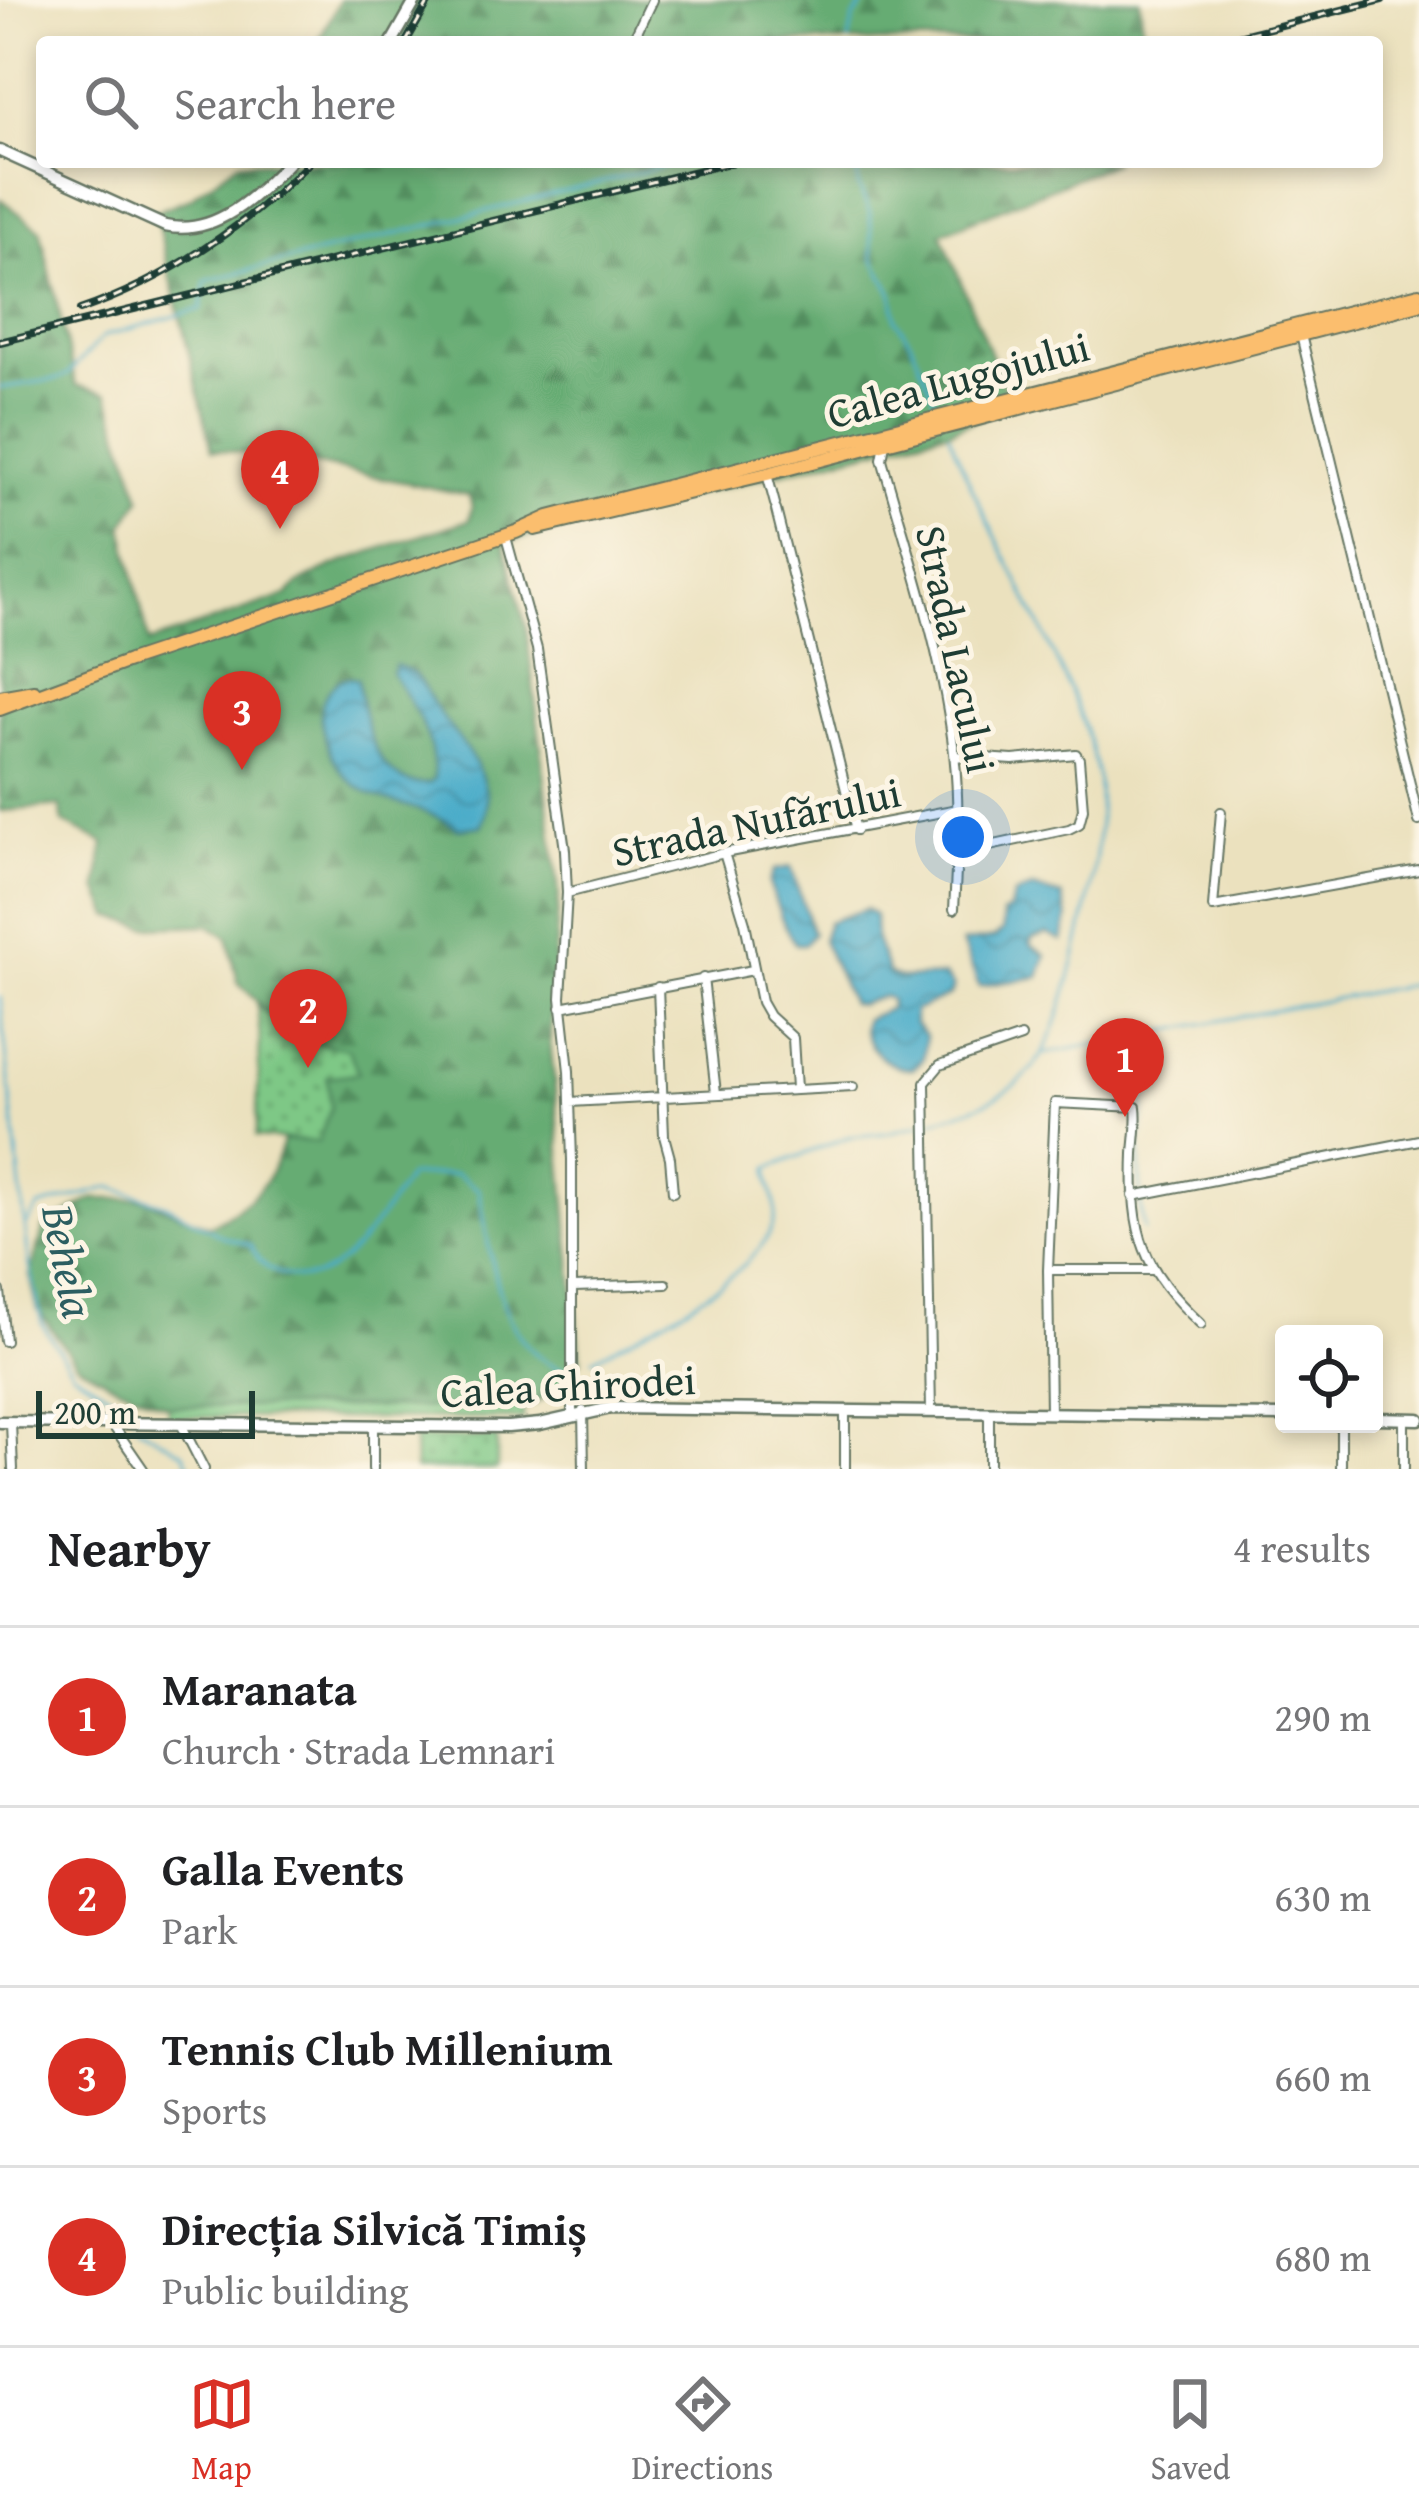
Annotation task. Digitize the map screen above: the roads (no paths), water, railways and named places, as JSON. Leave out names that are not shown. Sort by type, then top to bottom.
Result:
[{"type":"main road","name":"Calea Lugojului","points":[[511,534],[549,517],[1419,294]]},
{"type":"main road","name":"Calea Lugojului","points":[[511,534],[767,474],[1419,304]]},
{"type":"main road","points":[[0,710],[44,690],[511,534]]},
{"type":"main road","points":[[0,697],[44,690]]},
{"type":"street","points":[[395,36],[416,0]]},
{"type":"street","points":[[635,36],[652,0]]},
{"type":"street","points":[[0,151],[36,167]]},
{"type":"street","points":[[37,168],[165,226],[189,231],[232,212],[283,168]]},
{"type":"street","points":[[1300,334],[1419,821]]},
{"type":"street","name":"Strada Lacului","points":[[885,443],[881,459],[937,656],[955,756],[954,909]]},
{"type":"street","points":[[868,448],[881,459]]},
{"type":"street","points":[[767,474],[856,830]]},
{"type":"street","points":[[511,534],[537,649],[561,815],[567,893],[561,1007],[570,1102],[577,1414],[584,1469]]},
{"type":"street","points":[[955,756],[1013,760],[1076,754],[1083,809],[1079,824],[1069,830],[957,853]]},
{"type":"street","name":"Strada Nufărului","points":[[567,893],[724,854],[958,809]]},
{"type":"street","points":[[1220,812],[1214,908],[1419,870]]},
{"type":"street","points":[[724,854],[767,1014],[793,1038],[796,1088]]},
{"type":"street","points":[[561,1007],[753,970]]},
{"type":"street","points":[[703,978],[716,1093]]},
{"type":"street","points":[[658,987],[662,1096],[673,1192]]},
{"type":"street","points":[[932,1412],[926,1083],[934,1069],[1021,1037]]},
{"type":"street","points":[[570,1102],[853,1087]]},
{"type":"street","points":[[1050,1413],[1048,1270],[1055,1103],[1136,1107],[1133,1196],[1151,1270],[1201,1324]]},
{"type":"street","points":[[1133,1196],[1419,1140]]},
{"type":"street","points":[[1048,1270],[1151,1270]]},
{"type":"street","points":[[574,1287],[666,1284]]},
{"type":"street","points":[[0,1291],[5,1342]]},
{"type":"street","name":"Calea Ghirodei","points":[[6,1422],[508,1427],[611,1408],[1275,1416]]},
{"type":"street","points":[[844,1412],[845,1469]]},
{"type":"street","points":[[988,1469],[989,1413]]},
{"type":"street","points":[[1383,1418],[1419,1419]]},
{"type":"street","points":[[1404,1419],[1404,1469]]},
{"type":"street","points":[[6,1422],[13,1469]]},
{"type":"street","points":[[112,1424],[143,1469]]},
{"type":"street","points":[[181,1424],[203,1469]]},
{"type":"street","points":[[373,1426],[374,1469]]},
{"type":"street","points":[[1341,1433],[1341,1469]]},
{"type":"water","points":[[395,665],[417,678],[476,766],[487,795],[481,826],[458,829],[418,809],[380,798],[348,779],[335,762],[322,726],[322,704],[337,682],[358,679],[369,732],[385,764],[412,782],[430,783],[434,778],[427,735],[392,674]]},
{"type":"water","points":[[791,867],[813,934],[805,944],[792,939],[769,883],[774,870]]},
{"type":"water","points":[[1032,888],[1062,896],[1068,918],[1063,941],[1047,934],[1031,939],[1031,945],[1046,956],[1039,977],[979,986],[962,943],[995,938],[1003,930],[1002,914],[1010,909],[1014,895]]},
{"type":"water","points":[[866,909],[875,916],[876,940],[889,974],[899,978],[945,976],[953,987],[950,995],[914,1011],[914,1023],[926,1037],[923,1059],[913,1069],[882,1057],[863,1029],[865,1019],[889,1009],[891,1000],[884,996],[859,1005],[851,1003],[822,940],[828,922]]},
{"type":"waterway","points":[[850,36],[853,19],[867,0]]},
{"type":"waterway","points":[[0,388],[58,379],[104,336],[201,309],[206,281],[658,168]]},
{"type":"waterway","points":[[857,168],[858,185],[870,213],[873,257],[893,294],[896,320],[911,342],[939,410]]},
{"type":"waterway","points":[[931,1121],[992,1100],[1013,1087],[1044,1052],[1064,1000],[1083,925],[1099,816],[1097,775],[1080,715],[949,434]]},
{"type":"waterway","points":[[1044,1054],[1419,983]]},
{"type":"waterway","name":"Behela","points":[[0,997],[29,1262],[42,1324],[73,1372],[127,1404],[135,1417]]},
{"type":"waterway","points":[[1140,1191],[1140,1143],[1154,1034]]},
{"type":"waterway","points":[[593,1359],[697,1300],[747,1262],[774,1221],[769,1168],[848,1137],[921,1124]]},
{"type":"waterway","points":[[25,1227],[39,1207],[111,1187],[167,1205],[222,1236],[250,1245],[272,1270],[311,1277],[328,1270],[360,1243],[409,1176],[456,1174],[479,1190],[493,1269],[510,1320],[542,1359],[566,1370]]},
{"type":"waterway","points":[[1140,1200],[1144,1230]]},
{"type":"waterway","name":"Behela","points":[[137,1426],[184,1453],[191,1469]]},
{"type":"railway","points":[[409,36],[430,0]]},
{"type":"railway","points":[[1238,36],[1382,0]]},
{"type":"railway","points":[[80,310],[144,283],[204,249],[303,168]]},
{"type":"railway","points":[[0,342],[709,168]]},
{"type":"place","name":"Direcția Silvică Timiș","points":[[280,529]]},
{"type":"place","name":"Tennis Club Millenium","points":[[242,770]]},
{"type":"place","name":"Galla Events","points":[[308,1068]]},
{"type":"place","name":"Maranata","points":[[1125,1117]]}]
